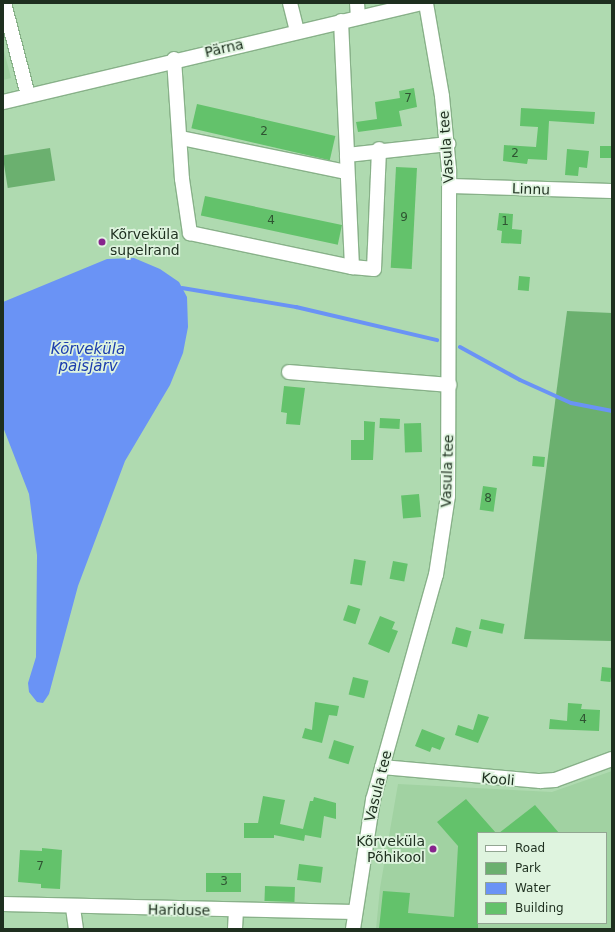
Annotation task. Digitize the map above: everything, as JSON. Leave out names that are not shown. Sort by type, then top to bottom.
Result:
[{"type":"street","points":[[4,3],[28,95]]},
{"type":"street","points":[[290,3],[297,31]]},
{"type":"street","points":[[356,3],[358,17]]},
{"type":"street","name":"Pärna","points":[[3,102],[174,59],[421,3]]},
{"type":"street","name":"Vasula tee","points":[[354,929],[356,896],[370,814],[382,766],[436,575],[448,496],[450,186],[448,144],[426,3]]},
{"type":"street","points":[[341,21],[347,154],[346,172],[352,267]]},
{"type":"street","points":[[174,59],[181,138],[182,185],[190,233],[352,267],[374,269],[379,149]]},
{"type":"street","points":[[181,138],[346,172]]},
{"type":"street","points":[[347,154],[379,149],[448,144]]},
{"type":"street","name":"Linnu","points":[[450,186],[612,191]]},
{"type":"street","points":[[290,372],[449,385]]},
{"type":"street","name":"Kooli","points":[[382,766],[540,781],[555,780],[612,759]]},
{"type":"street","name":"Hariduse","points":[[3,904],[73,908],[354,912]]},
{"type":"street","points":[[73,908],[76,929]]},
{"type":"street","points":[[235,929],[236,911]]},
{"type":"shaded area","points":[[3,47],[11,78],[3,80]]},
{"type":"shaded area","name":"Kõrveküla Põhikool","points":[[612,771],[612,929],[376,929],[380,888],[398,784],[552,792]]},
{"type":"green space","points":[[50,148],[55,181],[8,188],[3,155]]},
{"type":"green space","points":[[567,311],[612,313],[612,641],[524,639]]},
{"type":"water","name":"Kõrveküla paisjärv","points":[[134,258],[160,269],[179,282],[187,297],[188,327],[183,353],[170,385],[125,461],[78,586],[49,694],[43,703],[37,702],[29,692],[28,683],[36,657],[37,555],[29,494],[3,427],[3,302],[107,259]]},
{"type":"building","points":[[414,88],[417,107],[399,111],[402,126],[358,132],[356,122],[377,119],[375,102],[400,98],[399,91]]},
{"type":"building","points":[[197,104],[335,136],[330,160],[191,128]]},
{"type":"building","points":[[521,108],[595,112],[594,124],[549,121],[547,160],[528,159],[527,164],[503,161],[504,145],[536,147],[538,127],[520,126]]},
{"type":"building","points":[[600,146],[612,146],[612,158],[600,158]]},
{"type":"building","points":[[567,149],[589,151],[587,168],[579,167],[578,176],[565,175]]},
{"type":"building","points":[[396,167],[417,168],[412,269],[391,268]]},
{"type":"building","points":[[205,196],[342,225],[338,245],[201,216]]},
{"type":"building","points":[[499,213],[513,214],[512,229],[522,230],[521,244],[501,243],[502,231],[497,230]]},
{"type":"building","points":[[519,276],[530,277],[529,291],[518,290]]},
{"type":"building","points":[[284,386],[305,388],[300,425],[286,424],[287,413],[281,412]]},
{"type":"building","points":[[380,418],[400,419],[399,429],[379,428]]},
{"type":"building","points":[[364,421],[375,422],[373,460],[351,460],[351,440],[364,440]]},
{"type":"building","points":[[421,423],[422,452],[405,453],[404,424]]},
{"type":"building","points":[[533,456],[545,457],[544,467],[532,466]]},
{"type":"building","points":[[483,486],[497,488],[494,512],[480,510]]},
{"type":"building","points":[[419,494],[421,517],[403,518],[401,496]]},
{"type":"building","points":[[354,559],[366,561],[362,586],[350,584]]},
{"type":"building","points":[[393,561],[408,564],[404,582],[390,579]]},
{"type":"building","points":[[348,605],[360,609],[355,624],[343,620]]},
{"type":"building","points":[[380,616],[395,622],[392,629],[398,631],[389,653],[368,644]]},
{"type":"building","points":[[481,619],[504,624],[502,634],[479,629]]},
{"type":"building","points":[[456,627],[471,631],[467,648],[452,643]]},
{"type":"building","points":[[602,667],[612,668],[610,682],[601,681]]},
{"type":"building","points":[[353,677],[369,681],[364,698],[349,694]]},
{"type":"building","points":[[315,702],[339,706],[337,716],[329,715],[322,743],[302,738],[305,728],[312,730]]},
{"type":"building","points":[[568,703],[582,704],[581,709],[600,710],[599,731],[549,729],[550,719],[567,721]]},
{"type":"building","points":[[478,714],[489,717],[478,743],[455,735],[458,725],[473,730]]},
{"type":"building","points":[[422,729],[445,738],[440,750],[432,747],[430,752],[415,746]]},
{"type":"building","points":[[334,740],[354,746],[349,764],[328,758]]},
{"type":"building","points":[[263,796],[285,800],[280,824],[303,829],[310,801],[313,801],[314,797],[336,803],[336,819],[324,816],[321,838],[305,835],[304,841],[274,835],[274,838],[244,838],[244,823],[258,823]]},
{"type":"building","points":[[466,799],[495,832],[477,832],[478,929],[379,929],[383,891],[410,893],[408,913],[454,917],[458,846],[437,822]]},
{"type":"building","points":[[535,805],[558,832],[500,832]]},
{"type":"building","points":[[42,848],[62,850],[60,889],[41,888],[41,884],[18,882],[20,850],[42,851]]},
{"type":"building","points":[[299,864],[323,867],[321,883],[297,880]]},
{"type":"building","points":[[206,873],[241,873],[241,892],[206,892]]},
{"type":"building","points":[[265,886],[295,887],[294,902],[264,901]]},
{"type":"waterway","points":[[182,288],[296,307],[437,340]]},
{"type":"waterway","points":[[460,347],[520,380],[571,403],[612,411]]},
{"type":"place","name":"Kõrveküla supelrand","points":[[102,242]]},
{"type":"place","name":"Kõrveküla Põhikool","points":[[433,849]]}]
